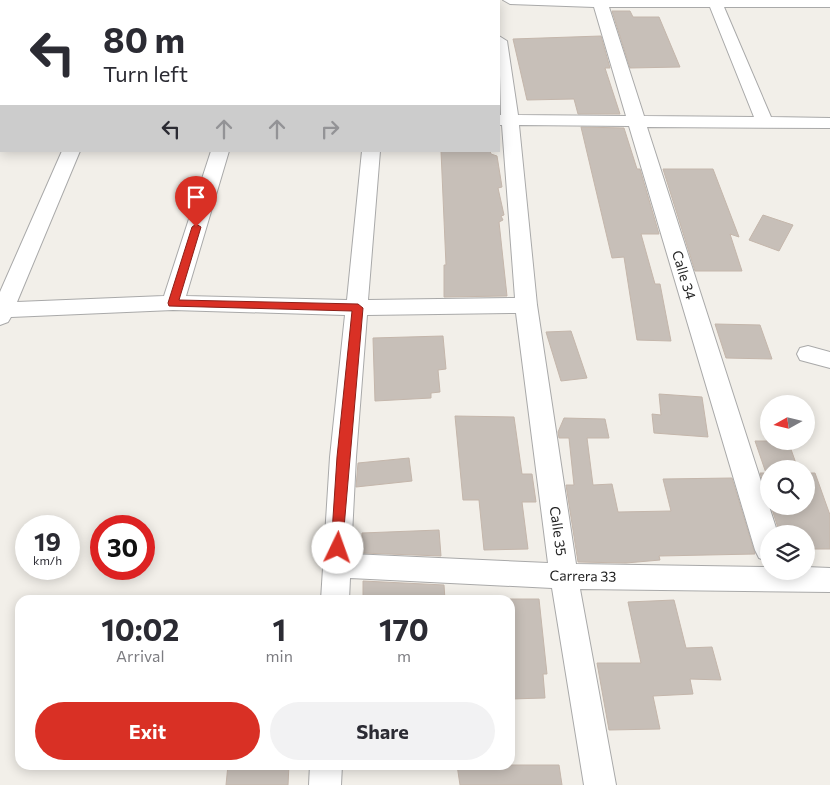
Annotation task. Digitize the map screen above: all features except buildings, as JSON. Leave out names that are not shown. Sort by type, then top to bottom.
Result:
[{"type":"street","points":[[510,0],[830,3]]},
{"type":"street","name":"Calle 34","points":[[599,2],[761,525]]},
{"type":"street","points":[[714,2],[764,123]]},
{"type":"street","name":"Calle 35","points":[[500,57],[504,120],[526,305],[564,576],[600,785]]},
{"type":"street","points":[[504,120],[830,123]]},
{"type":"street","points":[[71,152],[2,313],[173,303],[358,308],[526,305]]},
{"type":"street","points":[[173,303],[220,152]]},
{"type":"street","points":[[335,595],[343,457],[371,152]]},
{"type":"street","points":[[808,354],[830,360]]},
{"type":"street","name":"Carrera 33","points":[[336,566],[564,576],[760,575]]},
{"type":"street","name":"Carrera 33","points":[[815,579],[830,580]]},
{"type":"street","points":[[326,770],[326,785]]},
{"type":"route","points":[[196,227],[173,303],[358,308],[343,457],[338,548]]}]
